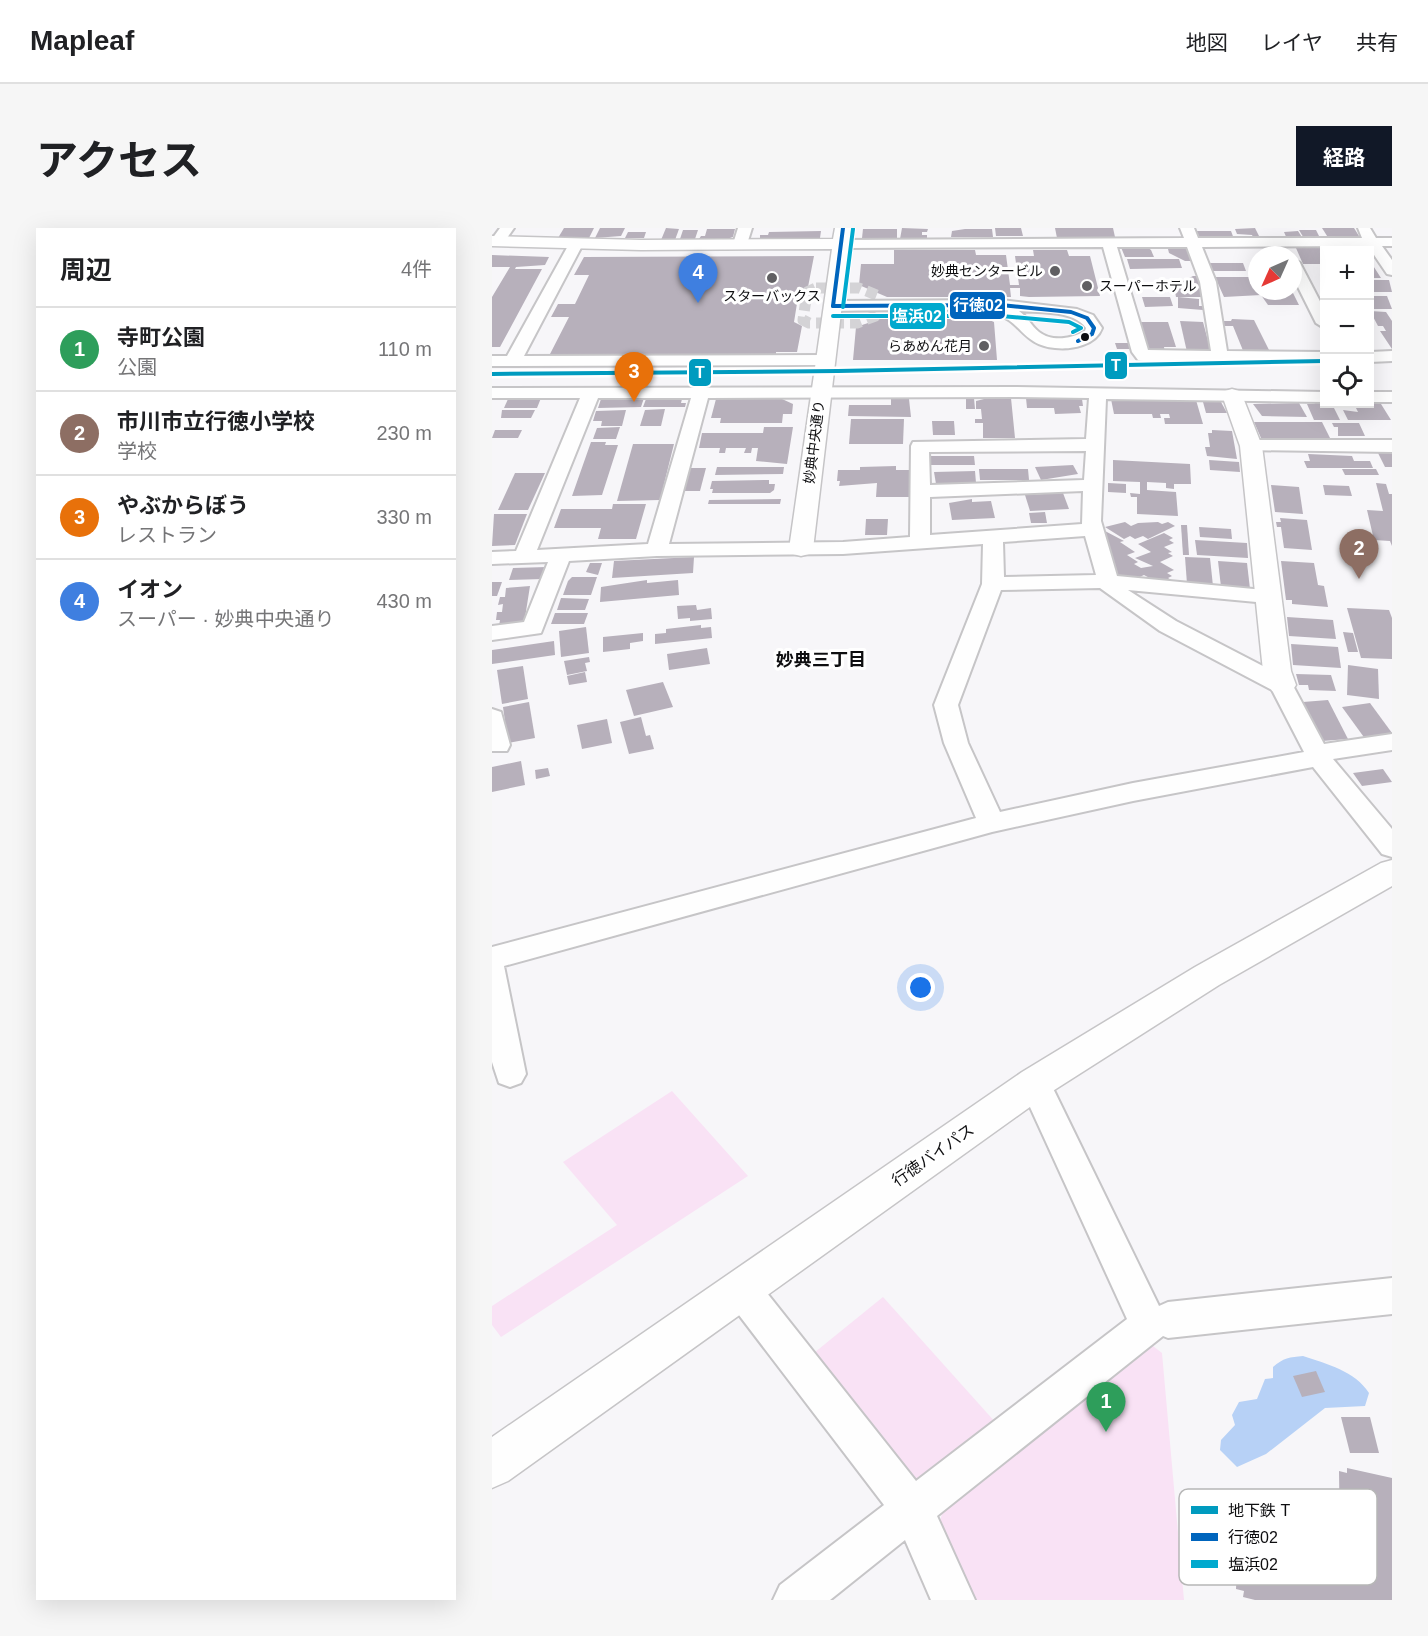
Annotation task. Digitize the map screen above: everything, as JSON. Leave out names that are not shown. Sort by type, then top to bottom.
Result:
[{"type":"street","points":[[936,244],[937,228]]},
{"type":"street","points":[[1274,228],[1283,246]]},
{"type":"street","points":[[1363,228],[1392,271]]},
{"type":"street","points":[[1190,235],[1208,282],[1220,358]]},
{"type":"street","points":[[499,237],[576,244],[742,236],[842,236],[936,244],[1109,243],[1190,235],[1265,246]]},
{"type":"street","name":"妙典中央通り","points":[[801,549],[842,236]]},
{"type":"street","points":[[1302,248],[1392,242]]},
{"type":"street","points":[[1109,243],[1140,352],[1144,356],[1320,357]]},
{"type":"street","points":[[513,361],[576,244]]},
{"type":"street","points":[[1302,280],[1320,315]]},
{"type":"street","points":[[833,306],[980,305],[1001,305],[1054,311],[1087,318],[1094,328],[1086,338],[1064,343],[1051,342],[1033,335],[1026,325],[1010,313],[980,305]]},
{"type":"street","points":[[1026,325],[1035,317],[1054,311]]},
{"type":"street","points":[[1054,311],[1064,343]]},
{"type":"street","points":[[1374,357],[1392,356]]},
{"type":"street","points":[[492,361],[825,360]]},
{"type":"street","points":[[1098,392],[1093,529],[1106,581],[1118,593],[1168,626],[1282,685]]},
{"type":"street","points":[[493,394],[1098,392],[1320,397]]},
{"type":"street","points":[[524,556],[591,393]]},
{"type":"street","points":[[657,550],[701,393]]},
{"type":"street","points":[[1232,395],[1251,446],[1277,671],[1317,755],[1392,847]]},
{"type":"street","points":[[1374,397],[1392,397]]},
{"type":"street","points":[[920,543],[920,446],[1095,446]]},
{"type":"street","points":[[1251,446],[1392,446]]},
{"type":"street","points":[[921,490],[1093,485]]},
{"type":"street","points":[[492,558],[657,550],[801,549],[920,543],[1093,529]]},
{"type":"street","points":[[992,823],[956,743],[946,705],[993,584],[993,537]]},
{"type":"street","points":[[492,633],[533,628],[561,554]]},
{"type":"street","points":[[993,584],[1106,581],[1267,596]]},
{"type":"street","points":[[492,717],[498,745]]},
{"type":"street","points":[[492,958],[992,823],[1133,792],[1392,742]]},
{"type":"street","name":"行徳バイパス","points":[[492,1465],[1035,1083],[1207,976],[1392,871]]},
{"type":"street","points":[[492,971],[510,1074]]},
{"type":"street","points":[[795,1600],[1149,1325],[1035,1083]]},
{"type":"street","points":[[742,1290],[912,1510],[953,1600]]},
{"type":"street","points":[[1168,1320],[1392,1296]]},
{"type":"shaded area","points":[[672,1091],[748,1176],[501,1337],[492,1325],[492,1306],[617,1225],[563,1162]]},
{"type":"shaded area","points":[[883,1297],[996,1423],[923,1480],[906,1477],[809,1357]]},
{"type":"shaded area","points":[[1153,1346],[1162,1353],[1179,1544],[1179,1585],[1183,1585],[1184,1600],[970,1600],[937,1530],[943,1511]]},
{"type":"water","points":[[1303,1356],[1340,1369],[1356,1379],[1369,1393],[1365,1406],[1325,1408],[1266,1454],[1237,1467],[1220,1450],[1221,1440],[1235,1425],[1232,1415],[1239,1402],[1257,1399],[1265,1379],[1273,1378],[1273,1367],[1277,1364],[1287,1358]]},
{"type":"building","points":[[564,228],[594,228],[589,238],[558,238]]},
{"type":"building","points":[[600,228],[625,228],[621,236],[595,238]]},
{"type":"building","points":[[666,228],[679,229],[675,240],[661,240]]},
{"type":"building","points":[[902,228],[928,229],[927,232],[922,232],[922,235],[927,235],[927,238],[900,239]]},
{"type":"building","points":[[995,228],[1021,228],[1023,236],[996,236]]},
{"type":"building","points":[[1055,228],[1113,228],[1115,237],[1057,238]]},
{"type":"building","points":[[1255,228],[1259,236],[1268,236],[1270,241],[1255,241],[1252,235],[1237,234],[1235,229]]},
{"type":"building","points":[[1322,228],[1354,228],[1359,236],[1329,239]]},
{"type":"building","points":[[707,229],[735,229],[733,237],[727,239],[699,239],[705,236]]},
{"type":"building","points":[[863,229],[897,229],[897,238],[862,238]]},
{"type":"building","points":[[992,229],[993,237],[951,237],[952,231]]},
{"type":"building","points":[[683,230],[698,230],[695,239],[680,239]]},
{"type":"building","points":[[1299,230],[1316,230],[1320,238],[1328,240],[1305,240]]},
{"type":"building","points":[[821,231],[820,238],[817,239],[760,238],[760,235],[768,235],[769,232]]},
{"type":"building","points":[[1195,231],[1231,231],[1234,239],[1198,239]]},
{"type":"building","points":[[1298,231],[1303,239],[1287,239],[1284,232]]},
{"type":"building","points":[[628,232],[646,232],[644,238],[625,238]]},
{"type":"building","points":[[1120,245],[1147,247],[1154,257],[1125,257]]},
{"type":"building","points":[[1149,246],[1188,247],[1194,261],[1185,261],[1169,253],[1168,249]]},
{"type":"building","points":[[1302,248],[1320,248],[1320,264],[1303,264]]},
{"type":"building","points":[[894,250],[975,250],[976,255],[1006,255],[1010,285],[1019,285],[1015,256],[1034,256],[1033,250],[1067,250],[1069,256],[1090,256],[1100,296],[1029,297],[1020,296],[1020,288],[1010,288],[1011,297],[887,297],[859,285],[861,264],[894,264]]},
{"type":"building","points":[[492,255],[549,257],[545,265],[516,267],[515,269],[542,269],[500,347],[492,347],[492,297],[510,267],[492,267]]},
{"type":"building","points":[[814,256],[808,287],[799,291],[794,322],[802,326],[797,352],[776,352],[776,356],[590,357],[591,354],[550,354],[569,317],[551,317],[558,304],[575,304],[589,275],[574,275],[584,257]]},
{"type":"building","points":[[1127,259],[1179,259],[1182,268],[1130,269]]},
{"type":"building","points":[[1210,263],[1243,263],[1246,271],[1213,271]]},
{"type":"building","points":[[1374,267],[1381,278],[1374,278]]},
{"type":"building","points":[[1198,276],[1202,297],[1176,297],[1174,286],[1179,286],[1179,283]]},
{"type":"building","points":[[1215,277],[1248,277],[1248,296],[1224,297]]},
{"type":"building","points":[[1374,280],[1389,280],[1392,292],[1374,292]]},
{"type":"building","points":[[1374,296],[1387,296],[1392,309],[1374,309]]},
{"type":"building","points":[[1142,297],[1170,297],[1173,306],[1145,307]]},
{"type":"building","points":[[1178,297],[1199,299],[1199,306],[1203,306],[1203,310],[1178,308]]},
{"type":"building","points":[[1264,300],[1296,300],[1299,305],[1268,305]]},
{"type":"building","points":[[1374,311],[1386,312],[1392,321],[1392,349],[1380,331],[1386,331],[1383,326],[1378,326],[1374,318]]},
{"type":"building","points":[[973,313],[994,322],[997,360],[853,360],[856,327],[886,317],[886,314]]},
{"type":"building","points":[[1254,320],[1270,352],[1244,353],[1233,326],[1223,326],[1222,321]]},
{"type":"building","points":[[1180,321],[1203,322],[1211,352],[1187,352]]},
{"type":"building","points":[[1141,322],[1168,322],[1176,347],[1164,347],[1165,353],[1149,351]]},
{"type":"building","points":[[1115,343],[1131,343],[1132,349],[1117,349]]},
{"type":"building","points":[[992,397],[1011,398],[1015,438],[983,438],[983,423],[975,423],[975,419],[982,419],[981,409],[976,409],[976,401]]},
{"type":"building","points":[[541,398],[537,408],[504,408],[508,399]]},
{"type":"building","points":[[644,398],[641,407],[598,408],[601,399]]},
{"type":"building","points":[[966,398],[974,398],[975,409],[966,409]]},
{"type":"building","points":[[1026,398],[1082,399],[1083,406],[1079,406],[1081,413],[1055,414],[1054,408],[1027,408]]},
{"type":"building","points":[[646,399],[682,399],[681,403],[686,403],[685,407],[643,407]]},
{"type":"building","points":[[716,399],[782,399],[793,404],[792,414],[783,414],[782,423],[720,423],[721,418],[711,418]]},
{"type":"building","points":[[891,399],[909,399],[911,417],[848,416],[849,405],[891,405]]},
{"type":"building","points":[[1111,399],[1196,400],[1203,424],[1165,424],[1164,418],[1170,418],[1169,414],[1160,414],[1161,418],[1153,418],[1152,414],[1114,414]]},
{"type":"building","points":[[1203,402],[1221,402],[1227,413],[1206,413]]},
{"type":"building","points":[[1314,402],[1320,403],[1320,408],[1334,408],[1340,420],[1314,420],[1307,404],[1315,404]]},
{"type":"building","points":[[1299,403],[1307,417],[1262,416],[1253,404]]},
{"type":"building","points":[[1374,404],[1381,404],[1391,420],[1348,420],[1343,410],[1358,412],[1356,408],[1374,408]]},
{"type":"building","points":[[665,409],[661,426],[640,426],[645,410]]},
{"type":"building","points":[[502,410],[535,410],[531,418],[501,418]]},
{"type":"building","points":[[626,410],[622,426],[601,426],[602,421],[593,421],[596,411]]},
{"type":"building","points":[[851,419],[904,419],[903,444],[849,444]]},
{"type":"building","points":[[932,421],[954,421],[955,435],[933,435]]},
{"type":"building","points":[[1254,422],[1322,422],[1330,438],[1261,438]]},
{"type":"building","points":[[1332,423],[1359,423],[1365,436],[1338,436],[1338,427],[1334,427]]},
{"type":"building","points":[[620,427],[616,439],[593,439],[597,428]]},
{"type":"building","points":[[764,427],[793,427],[787,464],[756,461],[758,448],[752,448],[751,453],[744,453],[746,448],[726,448],[725,453],[719,453],[720,448],[699,448],[702,433],[763,433]]},
{"type":"building","points":[[495,430],[522,430],[518,438],[492,438]]},
{"type":"building","points":[[1212,430],[1232,431],[1237,459],[1207,456],[1205,447],[1210,447],[1208,433],[1212,433]]},
{"type":"building","points":[[591,442],[618,445],[602,495],[572,496]]},
{"type":"building","points":[[633,444],[674,444],[660,500],[617,501]]},
{"type":"building","points":[[1378,453],[1392,453],[1392,467],[1385,467]]},
{"type":"building","points":[[1308,454],[1352,456],[1354,461],[1370,461],[1373,468],[1307,468],[1304,461],[1310,461]]},
{"type":"building","points":[[931,456],[974,456],[975,465],[931,465]]},
{"type":"building","points":[[1113,460],[1190,464],[1191,484],[1174,484],[1174,489],[1166,488],[1166,483],[1147,482],[1147,490],[1176,492],[1178,516],[1137,514],[1137,497],[1131,497],[1130,493],[1140,494],[1140,482],[1113,481]]},
{"type":"building","points":[[1209,460],[1239,462],[1240,472],[1210,470]]},
{"type":"building","points":[[1073,465],[1078,474],[1041,480],[1035,467]]},
{"type":"building","points":[[896,466],[896,470],[910,470],[910,497],[876,497],[877,483],[839,486],[840,481],[837,481],[838,470]]},
{"type":"building","points":[[717,467],[784,467],[783,474],[715,475]]},
{"type":"building","points":[[690,468],[706,468],[700,491],[684,491]]},
{"type":"building","points":[[979,469],[1028,469],[1029,480],[980,480]]},
{"type":"building","points":[[1342,469],[1376,469],[1379,475],[1345,475]]},
{"type":"building","points":[[975,471],[976,483],[936,484],[934,472]]},
{"type":"building","points":[[515,473],[545,473],[528,510],[498,510]]},
{"type":"building","points":[[769,480],[769,484],[775,484],[774,490],[770,493],[712,493],[713,489],[710,489],[712,481]]},
{"type":"building","points":[[1108,483],[1126,484],[1126,493],[1108,492]]},
{"type":"building","points":[[1376,483],[1386,484],[1389,494],[1392,494],[1392,546],[1390,541],[1374,540],[1367,510],[1383,511]]},
{"type":"building","points":[[1271,485],[1299,487],[1303,514],[1275,512]]},
{"type":"building","points":[[1323,485],[1349,486],[1352,496],[1325,495]]},
{"type":"building","points":[[1063,493],[1069,509],[1030,511],[1025,495]]},
{"type":"building","points":[[781,499],[780,504],[708,504],[709,500]]},
{"type":"building","points":[[972,499],[972,502],[991,501],[995,518],[952,520],[949,503]]},
{"type":"building","points":[[613,504],[646,504],[636,539],[598,539],[601,528],[554,528],[561,509],[612,509]]},
{"type":"building","points":[[1045,512],[1047,523],[1031,523],[1029,513]]},
{"type":"building","points":[[494,514],[527,514],[515,545],[492,546]]},
{"type":"building","points":[[1280,518],[1307,520],[1312,550],[1284,548],[1281,527],[1277,527],[1276,522],[1281,522]]},
{"type":"building","points":[[866,519],[888,519],[887,535],[865,535]]},
{"type":"building","points":[[1125,522],[1131,526],[1138,523],[1168,522],[1175,526],[1148,539],[1143,536],[1135,539],[1130,536],[1124,539],[1105,527]]},
{"type":"building","points":[[1181,525],[1187,525],[1189,555],[1183,555]]},
{"type":"building","points":[[1199,527],[1231,529],[1232,539],[1200,537]]},
{"type":"building","points":[[1105,531],[1124,541],[1120,542],[1135,552],[1127,555],[1138,562],[1134,564],[1141,568],[1153,566],[1135,558],[1151,552],[1138,544],[1164,533],[1173,538],[1169,540],[1174,543],[1164,547],[1172,552],[1168,553],[1173,556],[1160,562],[1174,570],[1167,573],[1172,576],[1168,578],[1173,581],[1157,582],[1144,575],[1133,580],[1120,578],[1112,573],[1103,543],[1107,541],[1100,533]]},
{"type":"building","points":[[1195,540],[1247,543],[1248,558],[1197,555]]},
{"type":"building","points":[[694,557],[693,573],[612,578],[614,561]]},
{"type":"building","points":[[1185,557],[1210,558],[1213,586],[1187,584]]},
{"type":"building","points":[[1218,561],[1247,563],[1250,589],[1221,587]]},
{"type":"building","points":[[1281,561],[1314,563],[1318,585],[1324,586],[1328,607],[1292,604],[1292,600],[1286,600]]},
{"type":"building","points":[[590,563],[602,563],[598,575],[586,572]]},
{"type":"building","points":[[547,567],[543,579],[509,580],[513,568]]},
{"type":"building","points":[[572,577],[597,577],[591,595],[563,595]]},
{"type":"building","points":[[647,580],[647,583],[678,580],[679,595],[600,602],[601,587]]},
{"type":"building","points":[[492,582],[502,582],[497,596],[492,596]]},
{"type":"building","points":[[530,586],[524,624],[499,626],[500,620],[496,620],[497,612],[502,612],[503,604],[498,605],[500,597],[505,597],[506,588]]},
{"type":"building","points":[[561,598],[589,599],[585,610],[557,610]]},
{"type":"building","points":[[696,605],[697,610],[711,608],[712,619],[690,621],[690,618],[678,619],[677,606]]},
{"type":"building","points":[[1347,608],[1389,610],[1392,618],[1392,659],[1361,658]]},
{"type":"building","points":[[555,613],[588,613],[584,624],[551,624]]},
{"type":"building","points":[[1287,617],[1333,620],[1336,639],[1289,636]]},
{"type":"building","points":[[701,625],[701,628],[711,627],[712,638],[655,644],[655,634],[666,633],[666,629]]},
{"type":"building","points":[[586,627],[589,653],[561,657],[559,631]]},
{"type":"building","points":[[1343,632],[1353,633],[1358,652],[1348,652]]},
{"type":"building","points":[[643,633],[643,641],[630,643],[630,649],[603,652],[603,637]]},
{"type":"building","points":[[554,641],[555,655],[492,664],[492,650]]},
{"type":"building","points":[[1291,644],[1338,647],[1341,668],[1293,665]]},
{"type":"building","points":[[707,648],[710,664],[669,670],[667,654]]},
{"type":"building","points":[[589,657],[590,662],[585,663],[587,671],[567,675],[564,661]]},
{"type":"building","points":[[1348,665],[1378,669],[1379,699],[1347,695]]},
{"type":"building","points":[[523,666],[528,699],[502,704],[497,670]]},
{"type":"building","points":[[585,672],[587,682],[569,685],[567,676]]},
{"type":"building","points":[[1296,674],[1331,675],[1336,691],[1309,690],[1308,685],[1299,685]]},
{"type":"building","points":[[663,682],[673,707],[634,716],[626,690]]},
{"type":"building","points":[[1328,700],[1348,739],[1322,741],[1303,702]]},
{"type":"building","points":[[529,702],[535,738],[508,743],[503,707]]},
{"type":"building","points":[[1370,703],[1392,733],[1392,737],[1366,740],[1342,707]]},
{"type":"building","points":[[641,717],[646,736],[650,735],[654,749],[629,754],[620,722]]},
{"type":"building","points":[[607,719],[612,743],[582,749],[577,725]]},
{"type":"building","points":[[521,761],[525,785],[492,792],[492,767]]},
{"type":"building","points":[[548,768],[550,776],[536,779],[535,770]]},
{"type":"building","points":[[1383,769],[1392,782],[1362,786],[1353,773]]},
{"type":"building","points":[[1316,1371],[1325,1392],[1302,1397],[1293,1376]]},
{"type":"building","points":[[1341,1417],[1370,1417],[1379,1453],[1350,1453]]},
{"type":"building","points":[[1347,1468],[1392,1478],[1392,1600],[1255,1600],[1243,1597],[1244,1591],[1236,1589],[1236,1585],[1377,1585],[1377,1489],[1339,1489],[1339,1471],[1347,1473]]},
{"type":"tunnel","points":[[816,288],[859,288],[879,296],[878,315],[857,323],[809,323],[803,320],[807,292],[816,288]]},
{"type":"metro line","name":"T","points":[[492,374],[838,371],[1320,361]]},
{"type":"transit line","name":"行徳02","points":[[833,306],[843,228]]},
{"type":"transit line","name":"塩浜02","points":[[843,307],[853,229]]},
{"type":"transit line","name":"行徳02","points":[[833,306],[1001,305],[1071,312],[1087,318],[1094,328],[1092,334],[1078,341]]},
{"type":"transit line","name":"塩浜02","points":[[833,316],[1001,316],[1069,322],[1081,328],[1073,332]]},
{"type":"place","name":"妙典センタービル","points":[[1055,271]]},
{"type":"place","name":"スターバックス","points":[[772,278]]},
{"type":"place","name":"スーパーホテル","points":[[1087,286]]},
{"type":"place","name":"イオン","points":[[698,303]]},
{"type":"place","name":"らあめん花月","points":[[984,346]]},
{"type":"place","name":"やぶからぼう","points":[[634,402]]},
{"type":"place","name":"市川市立行徳小学校","points":[[1359,579]]},
{"type":"place","name":"寺町公園","points":[[1106,1432]]},
{"type":"district","name":"妙典三丁目","points":[[821,660]]}]
